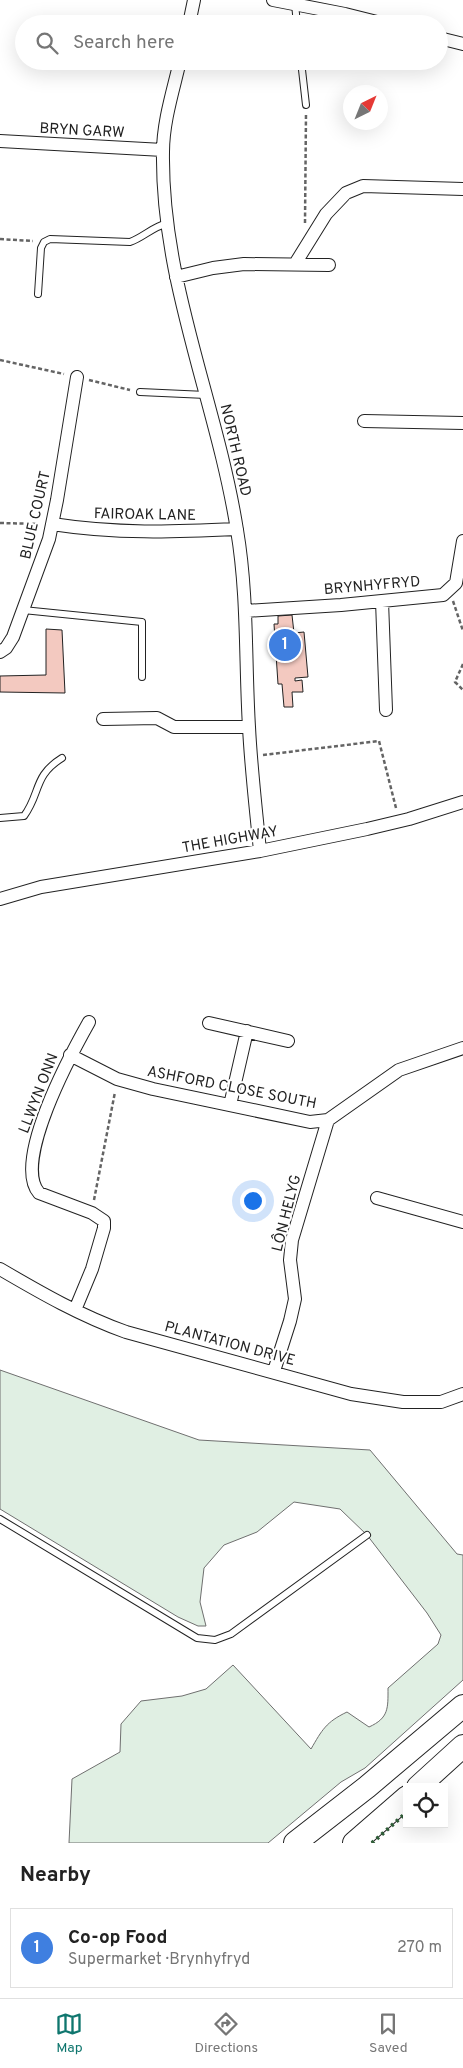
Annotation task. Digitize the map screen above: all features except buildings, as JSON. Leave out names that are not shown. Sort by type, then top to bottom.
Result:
[{"type":"highway","points":[[295,1843],[367,1787],[463,1706]]},
{"type":"highway","points":[[422,1783],[463,1746]]},
{"type":"highway","points":[[354,1843],[403,1800]]},
{"type":"street","points":[[191,15],[194,0]]},
{"type":"street","points":[[273,0],[344,15]]},
{"type":"street","points":[[448,40],[463,44]]},
{"type":"street","name":"NORTH ROAD","points":[[178,70],[168,114],[163,150],[168,223],[176,277],[224,464],[237,529],[245,611],[251,756],[260,851]]},
{"type":"street","name":"BRYN GARW","points":[[0,141],[163,150]]},
{"type":"street","points":[[295,264],[326,214],[346,192],[363,186],[463,189]]},
{"type":"street","points":[[176,277],[229,265],[329,265]]},
{"type":"street","name":"BLUE COURT","points":[[0,652],[6,648],[13,638],[43,558],[52,524],[77,377]]},
{"type":"street","points":[[364,421],[463,423]]},
{"type":"street","name":"FAIROAK LANE","points":[[52,524],[90,530],[133,533],[237,529]]},
{"type":"street","points":[[450,589],[456,583],[463,541]]},
{"type":"street","name":"BRYNHYFRYD","points":[[245,611],[443,595],[450,589]]},
{"type":"street","points":[[382,601],[386,710]]},
{"type":"street","points":[[103,719],[157,718],[174,727],[249,727]]},
{"type":"street","name":"THE HIGHWAY","points":[[0,899],[41,887],[260,851],[399,821],[463,802]]},
{"type":"street","name":"LLWYN ONN","points":[[89,1022],[70,1055],[54,1090],[36,1143],[32,1177],[34,1186],[39,1193],[92,1213]]},
{"type":"street","points":[[209,1023],[288,1041]]},
{"type":"street","points":[[230,1105],[247,1031]]},
{"type":"street","name":"ASHFORD CLOSE SOUTH","points":[[70,1055],[117,1079],[152,1089],[310,1122],[328,1120],[399,1070],[463,1048]]},
{"type":"street","name":"LÔN HELYG","points":[[274,1372],[295,1299],[290,1260],[292,1240],[328,1120]]},
{"type":"street","points":[[376,1198],[463,1222]]},
{"type":"street","points":[[75,1310],[92,1269],[104,1228],[104,1221],[92,1213]]},
{"type":"street","name":"PLANTATION DRIVE","points":[[0,1269],[38,1292],[102,1323],[126,1332],[351,1394],[402,1402],[441,1402],[463,1394]]},
{"type":"lane","points":[[294,4],[296,15]]},
{"type":"lane","points":[[302,70],[306,105]]},
{"type":"lane","points":[[38,294],[41,248],[44,242],[50,239],[130,242],[149,230],[168,223]]},
{"type":"lane","points":[[140,392],[207,395]]},
{"type":"lane","points":[[23,610],[142,622],[142,677]]},
{"type":"lane","points":[[0,818],[24,816],[30,808],[36,788],[44,775],[52,764],[62,758]]},
{"type":"lane","points":[[0,1519],[197,1638],[215,1640],[231,1634],[367,1535]]},
{"type":"path","points":[[304,249],[306,105]]},
{"type":"path","points":[[0,239],[44,242]]},
{"type":"path","points":[[0,523],[52,524]]},
{"type":"path","points":[[450,589],[463,630]]},
{"type":"path","points":[[463,664],[455,682],[463,690]]},
{"type":"path","points":[[251,756],[379,741],[399,821]]},
{"type":"path","points":[[92,1213],[117,1079]]},
{"type":"green space","points":[[0,1370],[199,1440],[370,1450],[457,1554],[463,1555],[463,1680],[365,1768],[341,1782],[268,1843],[69,1843],[72,1779],[120,1752],[121,1724],[141,1701],[182,1696],[206,1689],[233,1665],[311,1749],[325,1727],[334,1719],[347,1712],[369,1727],[376,1724],[386,1712],[388,1688],[438,1644],[441,1635],[427,1613],[367,1535],[340,1509],[294,1502],[257,1532],[224,1545],[204,1568],[200,1602],[206,1626],[198,1626],[178,1617],[0,1509]]},
{"type":"hedge","points":[[372,1843],[403,1816]]},
{"type":"place","name":"Co-op Food","points":[[285,645]]}]
